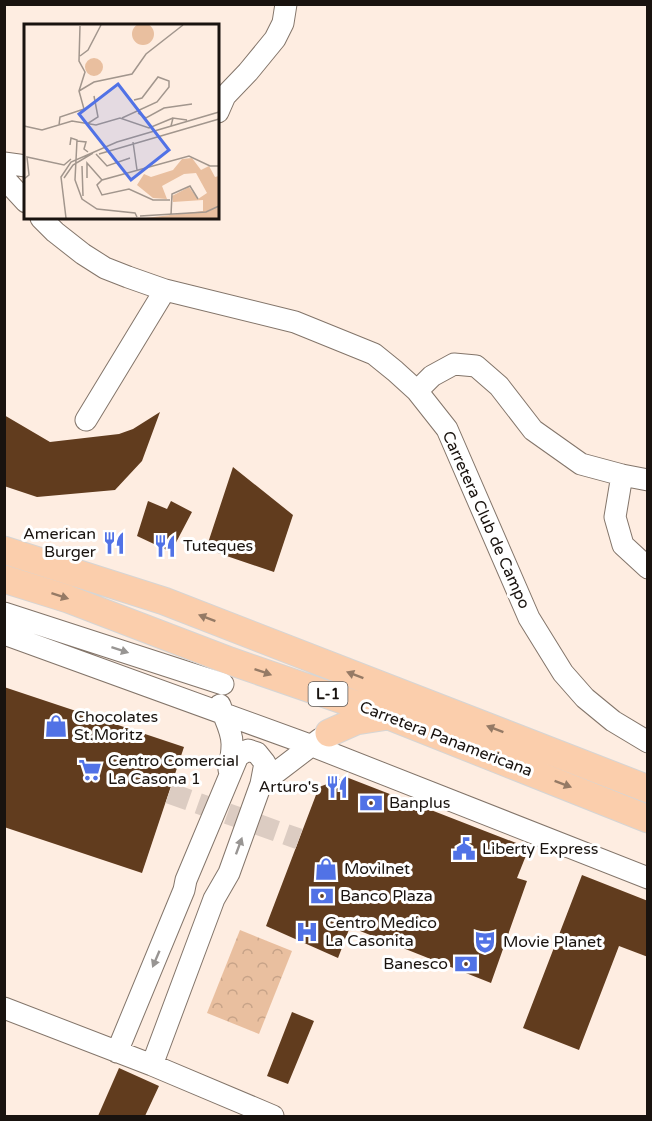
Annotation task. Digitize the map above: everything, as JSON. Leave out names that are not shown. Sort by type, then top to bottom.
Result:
[{"type":"main road","name":"Carretera Panamericana","points":[[4,550],[164,601],[648,789]]},
{"type":"main road","name":"Carretera Panamericana","points":[[4,579],[68,599],[227,672],[389,716],[648,819]]},
{"type":"main road","points":[[320,739],[356,721],[389,716]]},
{"type":"street","points":[[219,110],[225,96],[275,39],[283,23],[286,4]]},
{"type":"street","points":[[4,163],[24,166]]},
{"type":"street","points":[[4,178],[24,200]]},
{"type":"street","name":"Carretera Club de Campo","points":[[42,219],[83,254],[105,268],[165,290],[292,321],[339,339],[374,354],[417,391],[447,429],[529,618],[563,673],[594,706],[613,721],[648,742]]},
{"type":"street","points":[[86,420],[165,290]]},
{"type":"street","points":[[417,391],[432,376],[454,364],[476,366],[500,386],[533,430],[581,464],[648,480]]},
{"type":"street","points":[[622,475],[615,517],[623,545],[648,568]]},
{"type":"street","points":[[4,613],[227,672],[220,705],[233,744],[227,780]]},
{"type":"street","points":[[4,634],[223,714],[320,739],[648,878]]},
{"type":"street","points":[[261,784],[320,739]]},
{"type":"street","points":[[117,1052],[238,756],[248,750],[258,753],[265,763],[261,784],[229,873],[214,899],[152,1065]]},
{"type":"street","points":[[184,890],[192,898],[205,902],[214,899]]},
{"type":"street","points":[[4,1008],[152,1065],[273,1116]]},
{"type":"green space","points":[[240,930],[292,951],[259,1034],[207,1013]]},
{"type":"building","points":[[160,412],[142,461],[115,490],[37,497],[4,486],[4,415],[50,442],[119,434],[133,429]]},
{"type":"building","points":[[233,467],[293,515],[274,572],[206,549]]},
{"type":"building","points":[[148,501],[167,509],[171,501],[192,512],[171,552],[137,536]]},
{"type":"building","name":"Centro Comercial La Casona 1","points":[[4,687],[184,747],[142,873],[4,827]]},
{"type":"building","points":[[346,777],[529,848],[517,878],[527,881],[491,983],[350,927],[338,958],[266,926],[319,787]]},
{"type":"building","points":[[582,875],[648,901],[648,957],[619,946],[579,1050],[523,1028]]},
{"type":"building","points":[[292,1012],[314,1021],[288,1084],[267,1076]]},
{"type":"building","points":[[119,1068],[159,1086],[145,1116],[98,1116]]},
{"type":"tunnel","points":[[169,793],[299,839]]},
{"type":"place","name":"American Burger","points":[[114,543]]},
{"type":"place","name":"Tuteques","points":[[165,546]]},
{"type":"place","name":"Chocolates St.Moritz","points":[[56,726]]},
{"type":"place","name":"Centro Comercial La Casona 1","points":[[90,770]]},
{"type":"place","name":"Arturo's","points":[[337,787]]},
{"type":"place","name":"Banplus","points":[[371,803]]},
{"type":"place","name":"Liberty Express","points":[[464,849]]},
{"type":"place","name":"Movilnet","points":[[326,869]]},
{"type":"place","name":"Banco Plaza","points":[[322,896]]},
{"type":"place","name":"Centro Medico La Casonita","points":[[307,932]]},
{"type":"place","name":"Movie Planet","points":[[485,942]]},
{"type":"place","name":"Banesco","points":[[466,964]]}]
